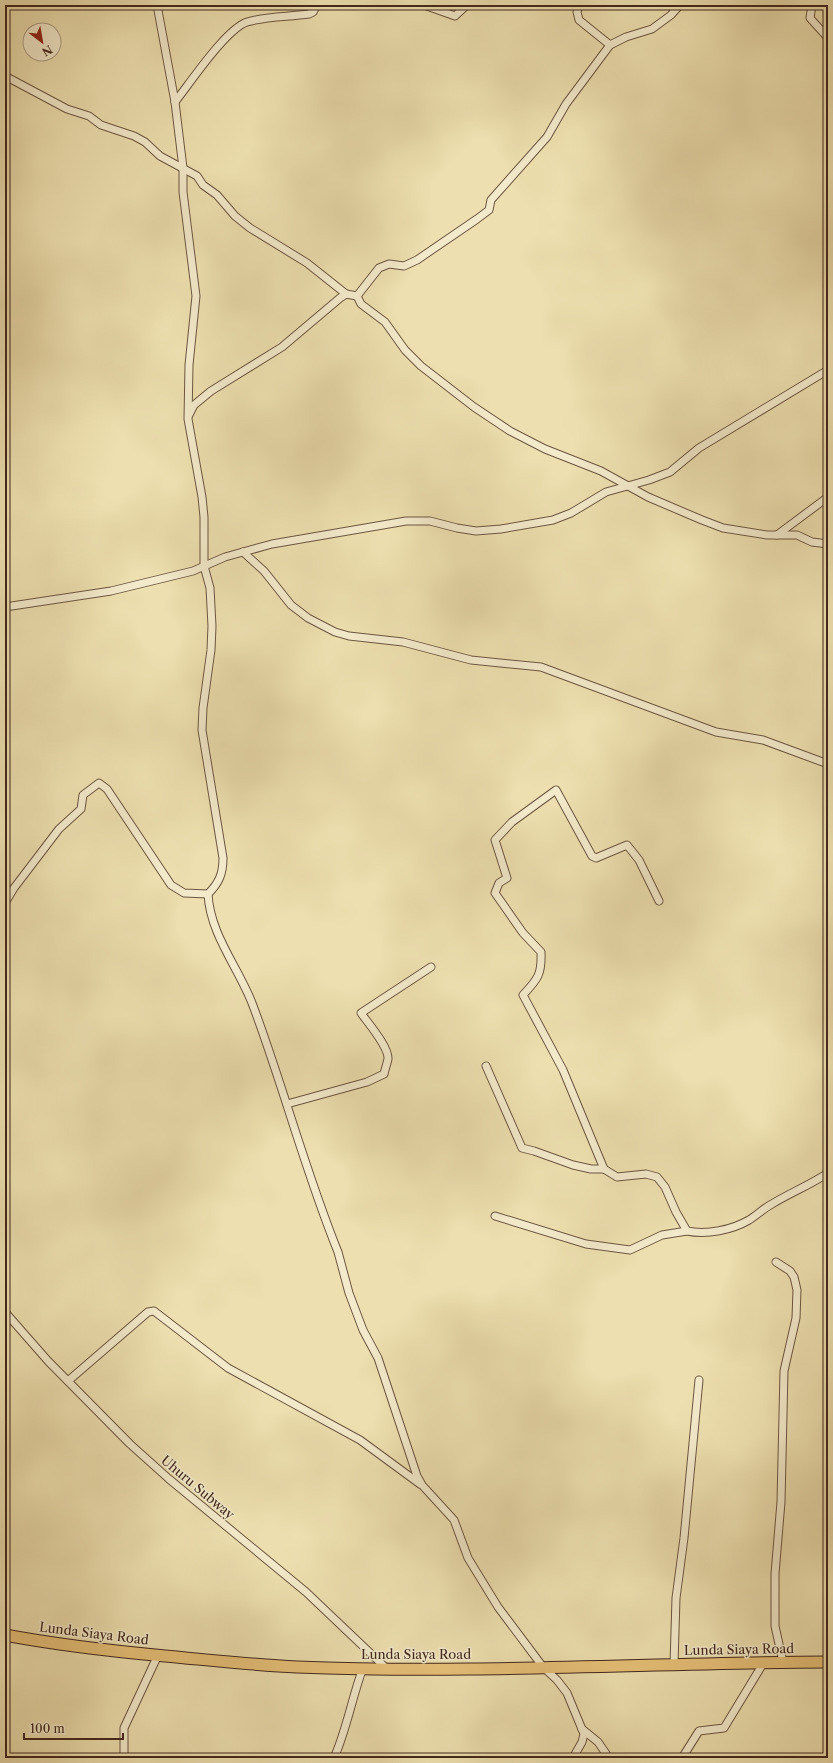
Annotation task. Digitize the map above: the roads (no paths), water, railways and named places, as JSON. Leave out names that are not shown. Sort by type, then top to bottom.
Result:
[{"type":"main road","name":"Lunda Siaya Road","points":[[5,1635],[88,1649],[245,1664],[387,1669],[828,1662]]},
{"type":"street","points":[[157,5],[176,102],[183,192],[196,296],[189,365],[188,419],[198,467],[204,510],[204,566],[210,588],[212,626],[211,650],[203,708],[202,734],[223,858],[223,870],[220,880],[208,894],[208,906],[217,932],[252,1002],[338,1252],[349,1292],[363,1330],[378,1358],[417,1476],[422,1485]]},
{"type":"street","points":[[176,102],[215,51],[238,27],[246,23],[259,20],[309,14],[313,12],[317,5]]},
{"type":"street","points":[[424,5],[455,16],[467,5]]},
{"type":"street","points":[[579,5],[577,12],[579,20],[610,45]]},
{"type":"street","points":[[357,296],[379,268],[389,264],[404,266],[417,260],[462,232],[488,210],[491,200],[547,137],[566,104],[610,45],[626,37],[652,28],[671,15],[680,5]]},
{"type":"street","points":[[812,5],[810,18],[828,38]]},
{"type":"street","points":[[5,76],[66,109],[87,115],[101,125],[134,136],[145,142],[160,156],[197,176],[203,185],[217,195],[235,216],[250,228],[307,263],[346,294],[357,296]]},
{"type":"street","points":[[188,419],[194,405],[211,391],[282,347],[346,294]]},
{"type":"street","points":[[357,296],[361,304],[385,322],[411,356],[474,407],[534,444],[601,471],[628,486],[717,526],[767,535],[796,535],[812,542],[828,544]]},
{"type":"street","points":[[5,607],[111,591],[183,574],[243,552],[272,544],[412,520],[430,521],[476,531],[536,524],[553,520],[571,513],[606,492],[649,480],[670,472],[699,448],[828,370]]},
{"type":"street","points":[[777,535],[828,497]]},
{"type":"street","points":[[243,552],[264,571],[291,605],[308,618],[335,632],[349,636],[403,642],[471,660],[541,667],[716,732],[763,740],[828,764]]},
{"type":"street","points":[[5,903],[14,888],[59,829],[81,809],[83,795],[99,783],[106,789],[171,885],[184,894],[208,894]]},
{"type":"street","points":[[604,1169],[563,1070],[523,995],[533,984],[541,969],[541,952],[523,934],[495,893],[499,883],[507,878],[494,840],[512,822],[556,790],[592,856],[596,858],[627,846],[639,860],[659,901]]},
{"type":"street","points":[[286,1104],[367,1082],[384,1074],[388,1058],[384,1045],[361,1013],[430,967]]},
{"type":"street","points":[[486,1066],[522,1148],[587,1169],[604,1169],[617,1177],[646,1174],[659,1179],[665,1187],[676,1212],[687,1231]]},
{"type":"street","points":[[495,1216],[586,1244],[630,1250],[662,1235],[687,1231],[702,1233],[738,1226],[771,1204],[807,1186],[828,1173]]},
{"type":"street","points":[[776,1262],[790,1271],[794,1277],[798,1290],[796,1318],[784,1371],[781,1502],[775,1574],[775,1626],[783,1662]]},
{"type":"street","name":"Uhuru Subway","points":[[5,1312],[48,1361],[150,1462],[306,1592],[387,1669]]},
{"type":"street","points":[[68,1381],[148,1312],[154,1312],[228,1368],[360,1440],[422,1485],[454,1520],[468,1558],[488,1592],[543,1667],[558,1680],[567,1693],[582,1729],[582,1742],[574,1758]]},
{"type":"street","points":[[674,1664],[676,1598],[684,1538],[699,1380]]},
{"type":"street","points":[[124,1758],[124,1728],[158,1655]]},
{"type":"street","points":[[682,1758],[699,1731],[724,1728],[764,1662]]},
{"type":"street","points":[[334,1758],[344,1732],[355,1689],[363,1668]]},
{"type":"street","points":[[582,1729],[598,1742],[609,1758]]}]
